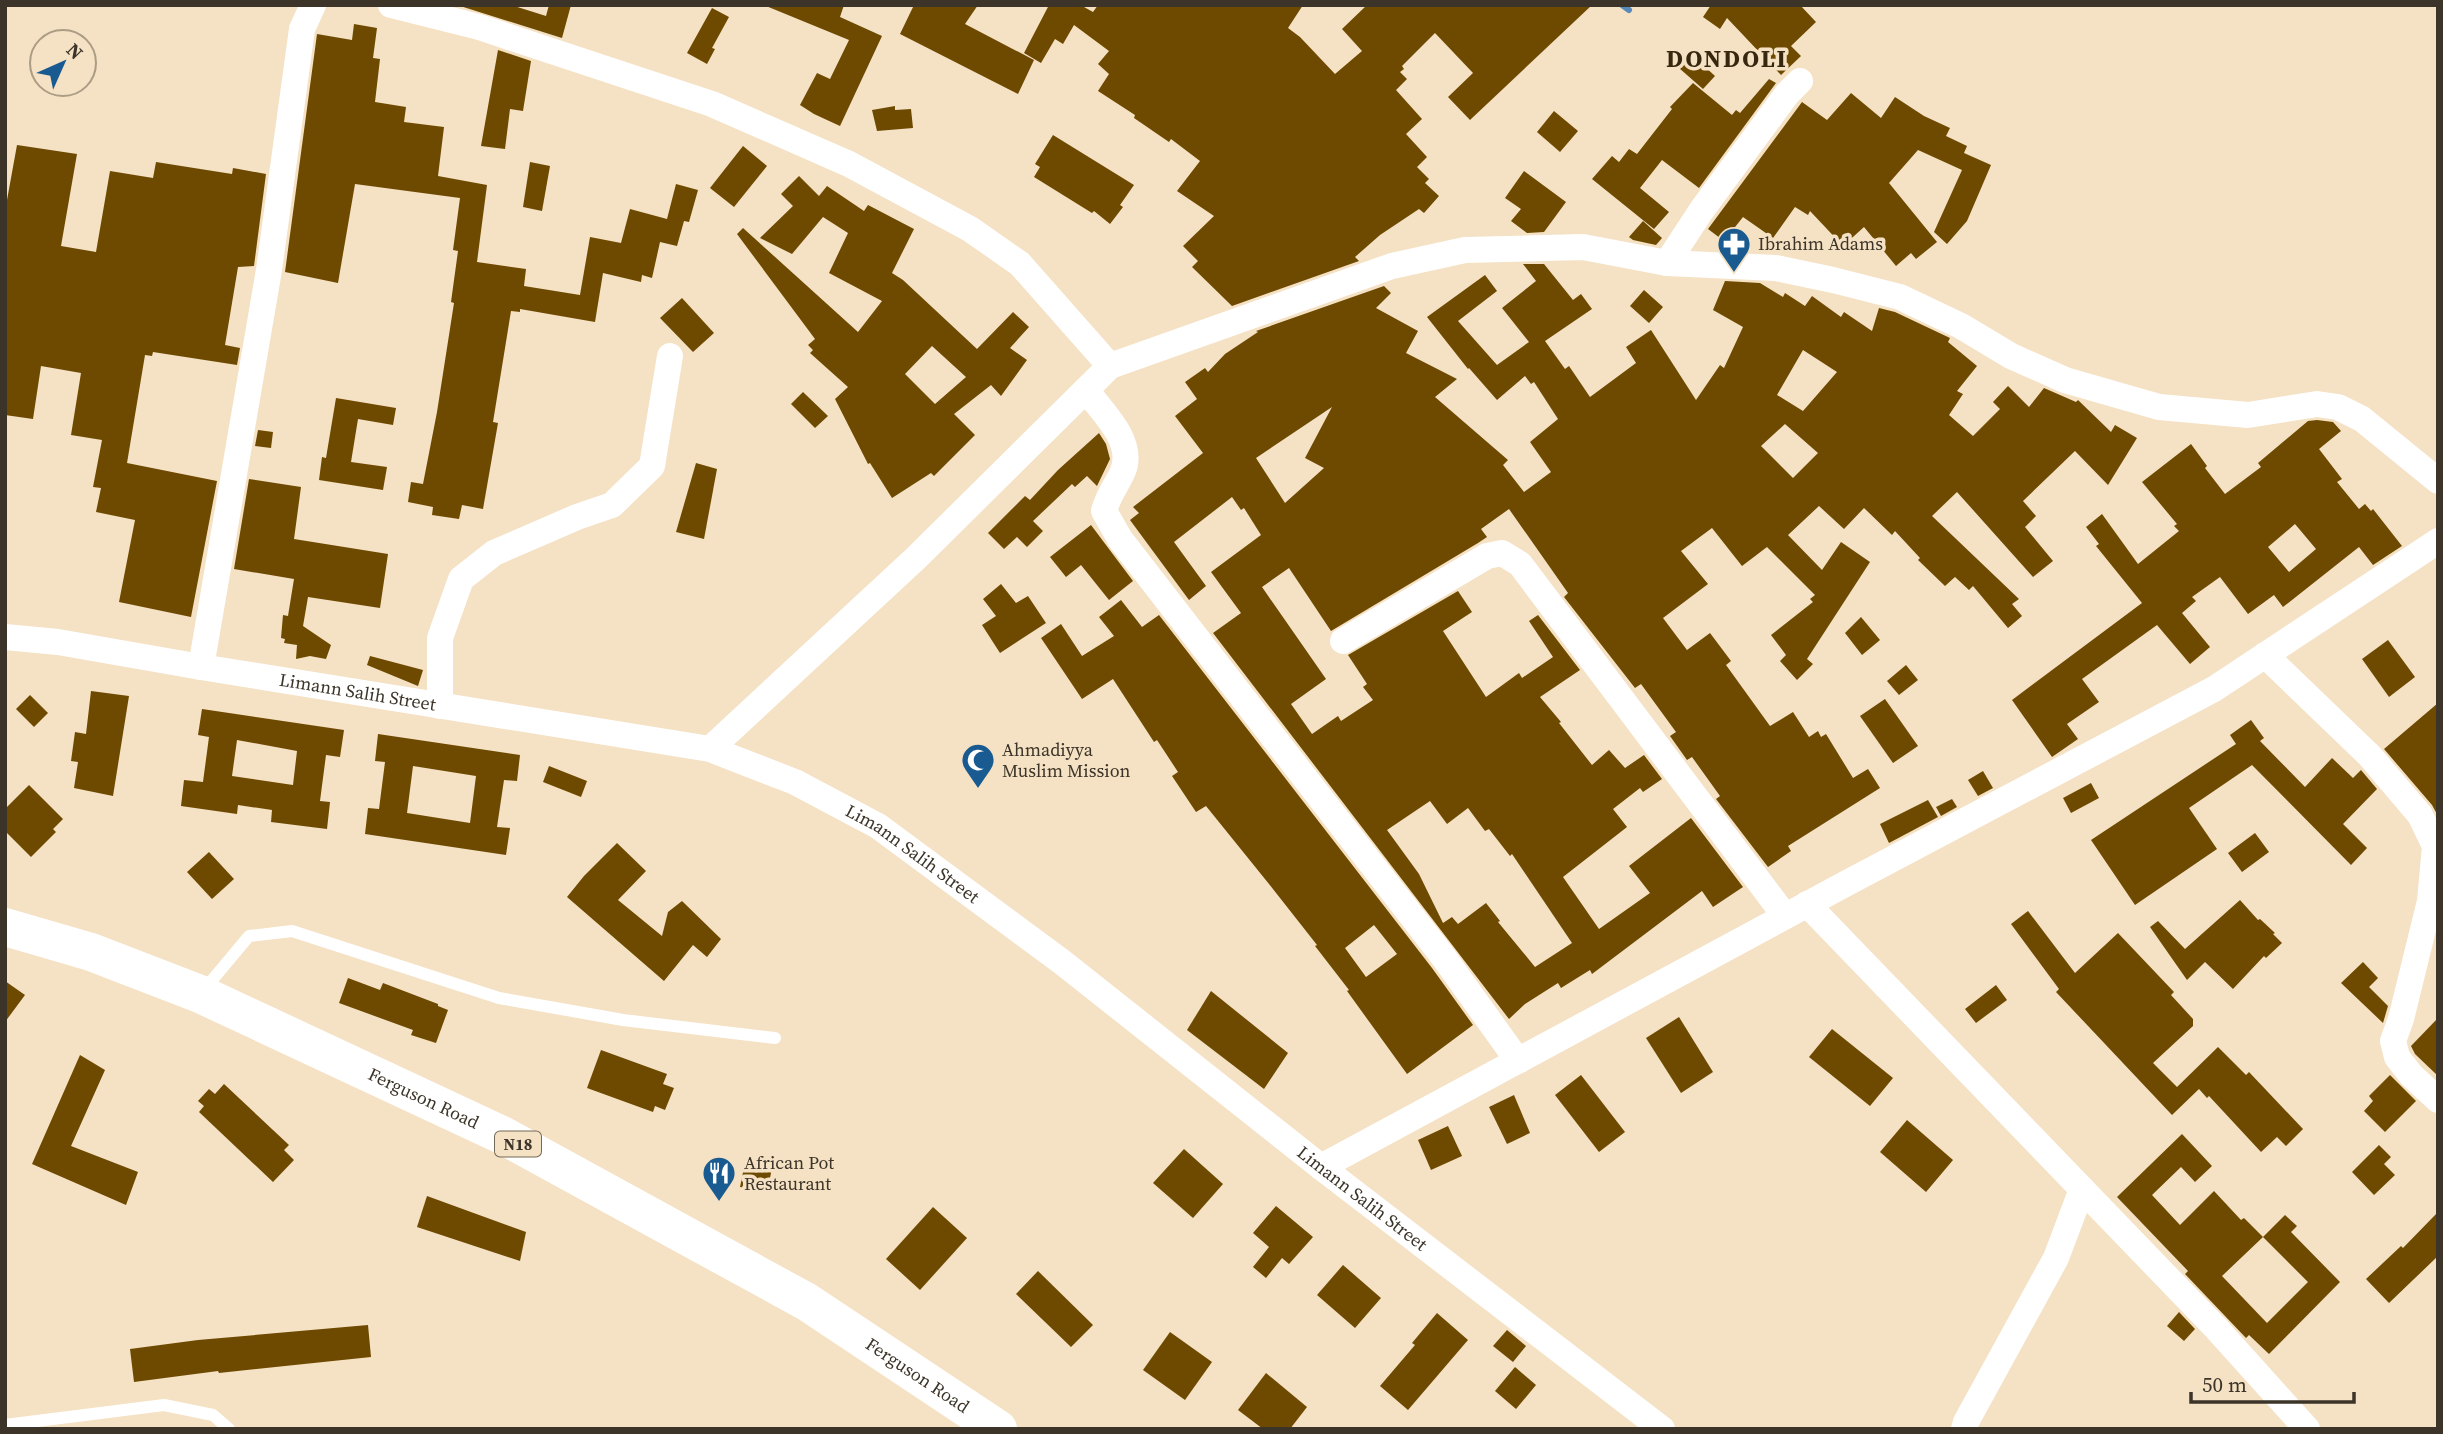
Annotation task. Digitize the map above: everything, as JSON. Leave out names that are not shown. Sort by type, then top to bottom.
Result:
[{"type":"highway","name":"Ferguson Road","points":[[5,927],[91,952],[200,994],[514,1142],[807,1302],[998,1429]]},
{"type":"street","points":[[201,667],[270,270],[302,29],[313,5]]},
{"type":"street","points":[[391,5],[479,27],[712,104],[849,164],[970,229],[1020,264],[1110,366]]},
{"type":"street","points":[[1667,263],[1701,211],[1787,94],[1800,81]]},
{"type":"street","points":[[710,748],[916,558],[1110,366],[1392,266],[1465,250],[1583,247],[1667,263],[1776,268],[1900,297],[1961,326],[2011,356],[2065,380],[2159,407],[2248,415],[2317,404],[2338,407],[2362,419],[2438,481]]},
{"type":"street","points":[[440,706],[440,638],[461,579],[495,553],[577,517],[612,505],[652,466],[670,356]]},
{"type":"street","points":[[1086,390],[1123,440],[1127,456],[1123,471],[1107,497],[1104,510],[1120,539],[1428,937],[1518,1061]]},
{"type":"street","points":[[1321,1167],[1796,910],[2214,689],[2438,541]]},
{"type":"street","points":[[1343,641],[1487,556],[1502,553],[1520,564],[1796,910],[2082,1189],[2216,1328],[2307,1429]]},
{"type":"street","name":"Limann Salih Street","points":[[5,637],[58,642],[710,748],[795,782],[878,826],[1062,962],[1321,1167],[1662,1429]]},
{"type":"street","points":[[2265,655],[2370,756],[2420,815],[2435,846],[2430,901],[2401,1019],[2393,1041],[2397,1057],[2411,1075],[2438,1100]]},
{"type":"street","points":[[1964,1429],[2056,1258],[2082,1189]]},
{"type":"lane","points":[[200,994],[250,936],[292,931],[499,998],[623,1020],[775,1038]]},
{"type":"lane","points":[[5,1425],[164,1405],[213,1415],[229,1429]]},
{"type":"building","points":[[457,5],[511,5],[546,16],[549,5],[571,5],[562,38]]},
{"type":"building","points":[[844,5],[840,17],[882,36],[840,126],[800,105],[817,73],[830,79],[849,40],[766,6]]},
{"type":"building","points":[[914,5],[978,5],[965,24],[1034,60],[1018,94],[900,34]]},
{"type":"building","points":[[1049,5],[1085,5],[1084,7],[1093,12],[1098,5],[1303,5],[1288,28],[1335,74],[1362,51],[1342,29],[1367,5],[1592,5],[1470,120],[1448,97],[1473,73],[1435,33],[1402,66],[1404,69],[1400,72],[1407,79],[1396,90],[1422,119],[1406,134],[1427,157],[1417,167],[1429,179],[1425,183],[1439,196],[1424,213],[1419,209],[1380,235],[1355,257],[1359,261],[1232,306],[1192,267],[1198,261],[1183,246],[1214,216],[1177,191],[1200,161],[1098,91],[1109,74],[1098,64],[1109,51],[1074,25],[1063,44],[1055,39],[1041,63],[1024,53]]},
{"type":"building","points":[[1711,5],[1800,5],[1816,22],[1791,46],[1801,56],[1781,75],[1727,18],[1720,29],[1703,17]]},
{"type":"building","points":[[712,8],[729,17],[712,48],[715,49],[707,64],[687,53]]},
{"type":"building","points":[[354,24],[377,28],[373,58],[380,59],[375,102],[406,107],[404,122],[444,127],[438,176],[487,185],[477,262],[526,269],[524,286],[580,295],[590,237],[621,243],[630,209],[667,219],[676,184],[698,190],[689,222],[684,221],[677,246],[660,242],[652,278],[642,275],[641,282],[603,273],[595,322],[520,309],[520,312],[511,311],[493,422],[498,423],[483,509],[462,505],[459,519],[432,515],[433,507],[408,502],[411,482],[423,484],[437,412],[454,303],[451,302],[458,251],[453,250],[460,198],[355,184],[338,283],[285,272],[317,34],[352,40]]},
{"type":"building","points":[[498,50],[531,61],[523,111],[510,109],[505,149],[481,146]]},
{"type":"building","points":[[1691,54],[1715,76],[1703,89],[1679,68]]},
{"type":"building","points":[[1769,79],[1776,83],[1699,188],[1662,160],[1640,188],[1669,212],[1654,229],[1592,179],[1612,156],[1619,162],[1629,149],[1637,154],[1672,109],[1670,107],[1693,83],[1732,115],[1736,110],[1740,113]]},
{"type":"building","points":[[1851,93],[1881,118],[1895,97],[1924,116],[1950,128],[1946,136],[1967,146],[1964,153],[1991,165],[1967,221],[1947,244],[1934,232],[1962,170],[1918,150],[1889,183],[1937,242],[1916,259],[1911,253],[1896,266],[1864,227],[1843,246],[1810,211],[1808,215],[1795,207],[1773,238],[1743,217],[1724,241],[1708,229],[1802,102],[1827,120]]},
{"type":"building","points":[[895,106],[895,110],[911,109],[913,128],[877,131],[872,110]]},
{"type":"building","points":[[1554,111],[1578,131],[1560,152],[1537,132]]},
{"type":"building","points":[[1053,135],[1134,185],[1120,205],[1123,207],[1110,224],[1094,211],[1092,213],[1034,177],[1040,167],[1035,164]]},
{"type":"building","points":[[17,145],[77,154],[61,246],[96,252],[110,171],[153,178],[156,162],[232,174],[233,168],[266,174],[254,266],[238,267],[225,345],[240,348],[237,365],[153,352],[152,356],[145,355],[127,463],[217,481],[191,617],[119,602],[135,520],[96,512],[101,488],[93,487],[102,440],[71,435],[81,373],[41,366],[33,419],[5,415],[5,211]]},
{"type":"building","points":[[743,146],[767,166],[734,207],[710,188]]},
{"type":"building","points":[[530,162],[550,166],[542,211],[523,207]]},
{"type":"building","points":[[1524,171],[1566,202],[1544,232],[1527,233],[1511,221],[1521,209],[1505,198]]},
{"type":"building","points":[[799,176],[819,196],[827,186],[864,211],[868,205],[914,229],[892,273],[903,280],[977,349],[1013,312],[1029,327],[1010,348],[1027,360],[1001,396],[991,385],[954,414],[975,435],[934,476],[931,473],[892,498],[870,463],[868,464],[835,399],[848,387],[810,353],[813,350],[808,345],[815,339],[737,234],[743,228],[858,332],[882,301],[829,273],[848,233],[823,217],[792,254],[760,238],[793,206],[781,194]],"holes":[[[932,346],[966,377],[935,404],[905,374]]]},
{"type":"building","points":[[1643,221],[1662,238],[1656,245],[1629,237]]},
{"type":"building","points":[[1523,264],[1544,264],[1573,300],[1581,294],[1592,309],[1545,341],[1565,369],[1569,366],[1590,397],[1636,363],[1626,347],[1651,330],[1696,400],[1720,365],[1724,368],[1743,327],[1713,310],[1725,281],[1760,283],[1783,297],[1785,293],[1805,306],[1812,296],[1841,317],[1844,312],[1872,331],[1879,308],[1895,312],[1950,338],[1948,342],[1977,366],[1957,391],[1963,394],[1949,415],[1973,436],[2000,409],[1993,402],[2008,386],[2029,407],[2044,388],[2076,402],[2078,400],[2111,432],[2115,425],[2137,438],[2108,485],[2075,451],[2023,501],[2036,516],[2025,527],[2053,561],[2033,577],[1957,492],[1932,516],[2019,599],[2012,604],[2022,616],[2008,628],[1973,586],[1969,590],[1955,577],[1945,586],[1918,560],[1920,558],[1895,531],[1892,535],[1864,508],[1844,529],[1819,506],[1788,535],[1822,570],[1841,542],[1870,562],[1807,659],[1813,664],[1797,680],[1780,661],[1786,655],[1771,635],[1813,602],[1810,599],[1815,595],[1767,547],[1742,566],[1712,528],[1681,551],[1708,584],[1663,618],[1687,650],[1710,633],[1731,661],[1726,665],[1770,726],[1793,712],[1809,737],[1818,731],[1821,737],[1826,734],[1853,778],[1868,769],[1880,788],[1788,846],[1791,851],[1768,867],[1716,799],[1720,796],[1692,757],[1687,760],[1670,736],[1676,732],[1641,684],[1635,688],[1564,597],[1568,593],[1509,509],[1481,529],[1487,537],[1331,631],[1289,568],[1262,587],[1326,679],[1291,704],[1312,734],[1338,716],[1341,721],[1373,700],[1363,687],[1367,684],[1348,655],[1458,591],[1472,612],[1443,631],[1486,697],[1519,673],[1522,678],[1553,657],[1529,621],[1538,615],[1580,670],[1540,697],[1561,722],[1559,723],[1592,765],[1609,750],[1625,768],[1644,755],[1662,779],[1643,792],[1640,788],[1613,809],[1627,827],[1563,877],[1599,929],[1650,893],[1629,866],[1691,818],[1743,887],[1713,907],[1702,891],[1592,974],[1590,970],[1561,988],[1558,983],[1525,1004],[1509,1019],[1213,633],[1241,613],[1211,572],[1261,535],[1244,508],[1241,510],[1232,497],[1174,542],[1206,586],[1189,600],[1130,520],[1139,513],[1133,507],[1203,453],[1175,416],[1197,399],[1185,382],[1205,368],[1208,372],[1225,354],[1258,332],[1256,331],[1384,286],[1391,293],[1376,308],[1418,331],[1406,353],[1457,379],[1435,397],[1508,460],[1503,465],[1524,492],[1551,472],[1530,442],[1558,419],[1534,382],[1531,384],[1525,376],[1497,400],[1468,369],[1427,317],[1485,275],[1497,291],[1458,321],[1497,365],[1529,342],[1502,308],[1536,281]],"holes":[[[1803,350],[1837,372],[1803,411],[1777,395]],[[1332,407],[1305,458],[1324,468],[1285,503],[1256,458]],[[1785,424],[1818,453],[1793,478],[1761,446]],[[1430,801],[1447,824],[1468,808],[1485,831],[1489,829],[1510,856],[1512,854],[1572,943],[1535,967],[1486,903],[1458,924],[1452,917],[1443,923],[1419,874],[1387,830]]]},
{"type":"building","points":[[1644,290],[1663,307],[1649,323],[1630,306]]},
{"type":"building","points":[[682,298],[714,333],[693,352],[660,318]]},
{"type":"building","points":[[803,392],[828,416],[815,428],[791,404]]},
{"type":"building","points":[[336,398],[396,408],[393,425],[358,419],[351,462],[387,467],[383,490],[319,480],[322,457],[326,458]]},
{"type":"building","points":[[2308,421],[2333,422],[2341,431],[2319,449],[2342,479],[2337,482],[2359,509],[2365,504],[2371,511],[2373,509],[2402,546],[2373,565],[2359,547],[2283,607],[2274,595],[2248,614],[2220,577],[2192,597],[2196,601],[2182,613],[2210,647],[2190,664],[2157,625],[2082,679],[2099,702],[2067,724],[2078,739],[2052,757],[2012,700],[2142,603],[2096,546],[2099,544],[2086,527],[2102,514],[2138,564],[2179,531],[2174,526],[2177,524],[2142,482],[2191,444],[2225,494],[2261,467],[2258,463]],"holes":[[[2295,524],[2316,549],[2289,572],[2268,547]]]},
{"type":"building","points":[[258,430],[273,432],[271,448],[255,446]]},
{"type":"building","points":[[1099,433],[1106,444],[1110,459],[1097,486],[1087,476],[1075,487],[1072,484],[1033,521],[1043,531],[1027,547],[1017,537],[1004,549],[988,533],[1025,496],[1030,500]]},
{"type":"building","points":[[696,463],[717,469],[704,539],[676,532]]},
{"type":"building","points":[[249,479],[301,487],[294,539],[388,554],[380,608],[308,597],[303,626],[331,645],[326,659],[310,656],[296,659],[297,645],[284,643],[285,639],[281,638],[283,615],[288,616],[294,579],[234,569]]},
{"type":"building","points":[[1091,525],[1133,581],[1109,600],[1081,565],[1066,577],[1050,557]]},
{"type":"building","points":[[1001,584],[1016,603],[1028,596],[1046,623],[1000,653],[982,625],[996,616],[983,599]]},
{"type":"building","points":[[1121,600],[1142,627],[1159,615],[1432,968],[1473,1025],[1407,1074],[1315,946],[1317,945],[1269,884],[1206,806],[1196,812],[1172,776],[1178,772],[1157,740],[1154,742],[1113,679],[1082,699],[1041,638],[1061,624],[1082,656],[1114,636],[1099,617]],"holes":[[[1374,925],[1397,954],[1366,977],[1345,948]]]},
{"type":"building","points":[[1861,617],[1880,640],[1862,655],[1845,633]]},
{"type":"building","points":[[2388,640],[2415,677],[2389,697],[2362,659]]},
{"type":"building","points":[[370,656],[423,670],[418,686],[367,665]]},
{"type":"building","points":[[1906,665],[1918,680],[1899,695],[1887,681]]},
{"type":"building","points":[[91,691],[129,696],[113,796],[74,788],[78,762],[71,761],[75,732],[86,734]]},
{"type":"building","points":[[30,695],[48,713],[34,727],[16,709]]},
{"type":"building","points":[[1885,699],[1918,746],[1893,763],[1860,716]]},
{"type":"building","points":[[2438,703],[2438,816],[2432,805],[2384,749]]},
{"type":"building","points":[[202,709],[344,730],[340,757],[326,755],[320,801],[330,802],[327,829],[271,822],[272,810],[238,805],[237,814],[181,806],[184,780],[203,782],[209,737],[198,735]],"holes":[[[237,740],[297,751],[293,785],[232,776]]]},
{"type":"building","points":[[2251,720],[2264,738],[2260,741],[2305,787],[2332,758],[2353,778],[2361,770],[2377,789],[2343,824],[2367,848],[2351,865],[2252,765],[2189,808],[2217,849],[2135,905],[2091,840],[2236,744],[2230,735]]},
{"type":"building","points":[[378,734],[520,755],[517,781],[504,780],[497,827],[510,828],[506,855],[365,834],[368,808],[379,809],[385,762],[375,761]],"holes":[[[413,766],[476,776],[470,823],[407,813]]]},
{"type":"building","points":[[549,766],[587,781],[581,797],[543,782]]},
{"type":"building","points":[[1983,771],[1993,788],[1978,796],[1968,780]]},
{"type":"building","points":[[2091,783],[2099,798],[2071,813],[2063,798]]},
{"type":"building","points":[[29,785],[63,819],[53,829],[56,832],[31,857],[5,831],[5,809]]},
{"type":"building","points":[[1952,799],[1957,807],[1941,816],[1936,807]]},
{"type":"building","points":[[1928,800],[1938,817],[1889,843],[1880,824]]},
{"type":"building","points":[[2255,833],[2269,852],[2242,872],[2228,853]]},
{"type":"building","points":[[617,843],[646,871],[618,900],[662,936],[668,912],[682,901],[721,939],[707,957],[693,945],[664,981],[567,897]]},
{"type":"building","points":[[209,852],[234,879],[212,899],[187,872]]},
{"type":"building","points":[[2240,900],[2282,943],[2266,958],[2264,956],[2233,989],[2205,962],[2187,980],[2150,927],[2158,921],[2185,949]]},
{"type":"building","points":[[2028,911],[2075,973],[2118,933],[2174,992],[2171,995],[2193,1019],[2193,1026],[2153,1063],[2177,1087],[2218,1047],[2246,1075],[2249,1072],[2303,1129],[2286,1146],[2277,1137],[2261,1152],[2209,1096],[2207,1098],[2199,1089],[2172,1115],[2056,992],[2059,989],[2011,924]]},
{"type":"building","points":[[2363,962],[2378,978],[2369,987],[2388,1006],[2383,1023],[2341,983]]},
{"type":"building","points":[[348,978],[380,990],[383,983],[448,1010],[436,1043],[411,1035],[413,1030],[339,1003]]},
{"type":"building","points":[[5,981],[25,995],[5,1022]]},
{"type":"building","points":[[1996,985],[2007,1000],[1976,1023],[1965,1009]]},
{"type":"building","points":[[1211,991],[1288,1053],[1264,1089],[1187,1030]]},
{"type":"building","points":[[1679,1017],[1713,1072],[1681,1093],[1646,1038]]},
{"type":"building","points":[[2438,1018],[2438,1076],[2415,1054],[2411,1046]]},
{"type":"building","points":[[1832,1029],[1893,1078],[1870,1106],[1809,1057]]},
{"type":"building","points":[[601,1050],[667,1074],[663,1084],[674,1088],[665,1110],[655,1106],[653,1112],[587,1088]]},
{"type":"building","points":[[80,1055],[105,1070],[71,1146],[138,1172],[126,1205],[32,1164]]},
{"type":"building","points":[[1581,1075],[1625,1132],[1599,1152],[1555,1095]]},
{"type":"building","points":[[2390,1075],[2416,1101],[2385,1132],[2364,1111],[2373,1101],[2369,1096]]},
{"type":"building","points":[[224,1084],[289,1145],[284,1150],[294,1160],[273,1182],[199,1112],[204,1106],[198,1101],[209,1089],[215,1094]]},
{"type":"building","points":[[1514,1095],[1530,1133],[1507,1144],[1489,1107]]},
{"type":"building","points":[[1907,1120],[1953,1160],[1926,1192],[1880,1152]]},
{"type":"building","points":[[1448,1126],[1462,1156],[1431,1170],[1418,1140]]},
{"type":"building","points":[[2182,1134],[2212,1166],[2195,1182],[2181,1167],[2152,1195],[2180,1225],[2214,1191],[2241,1220],[2244,1218],[2263,1237],[2285,1215],[2297,1226],[2291,1232],[2340,1282],[2269,1354],[2249,1335],[2246,1338],[2185,1274],[2188,1271],[2117,1197]],"holes":[[[2263,1237],[2308,1282],[2267,1323],[2222,1276]]]},
{"type":"building","points":[[2379,1145],[2391,1157],[2384,1164],[2395,1175],[2374,1195],[2352,1172]]},
{"type":"building","points":[[1184,1149],[1223,1184],[1193,1218],[1153,1183]]},
{"type":"building","points":[[745,1163],[772,1168],[767,1193],[740,1187]]},
{"type":"building","points":[[427,1196],[526,1232],[520,1261],[417,1227]]},
{"type":"building","points":[[1276,1206],[1313,1237],[1289,1264],[1282,1258],[1266,1278],[1253,1267],[1269,1247],[1253,1233]]},
{"type":"building","points":[[933,1207],[967,1238],[920,1290],[886,1259]]},
{"type":"building","points":[[2438,1212],[2438,1256],[2389,1303],[2366,1279],[2401,1246],[2403,1248]]},
{"type":"building","points":[[1343,1265],[1381,1298],[1355,1328],[1317,1295]]},
{"type":"building","points":[[1038,1271],[1093,1325],[1071,1347],[1016,1294]]},
{"type":"building","points":[[2179,1312],[2195,1329],[2184,1341],[2167,1326]]},
{"type":"building","points":[[1437,1313],[1468,1340],[1408,1410],[1380,1386],[1415,1345],[1412,1343]]},
{"type":"building","points":[[368,1325],[371,1357],[218,1371],[134,1382],[130,1349],[198,1340]]},
{"type":"building","points":[[1507,1330],[1526,1346],[1513,1362],[1493,1346]]},
{"type":"building","points":[[1170,1332],[1212,1362],[1185,1400],[1143,1370]]},
{"type":"building","points":[[1515,1367],[1536,1385],[1516,1409],[1495,1391]]},
{"type":"building","points":[[1266,1373],[1307,1407],[1290,1429],[1263,1429],[1238,1410]]},
{"type":"waterway","points":[[1622,5],[1629,10]]},
{"type":"place","name":"Ibrahim Adams","points":[[1734,274]]},
{"type":"place","name":"Ahmadiyya Muslim Mission","points":[[978,790]]},
{"type":"place","name":"African Pot Restaurant","points":[[719,1203]]},
{"type":"district","name":"DONDOLI","points":[[1727,59]]}]
